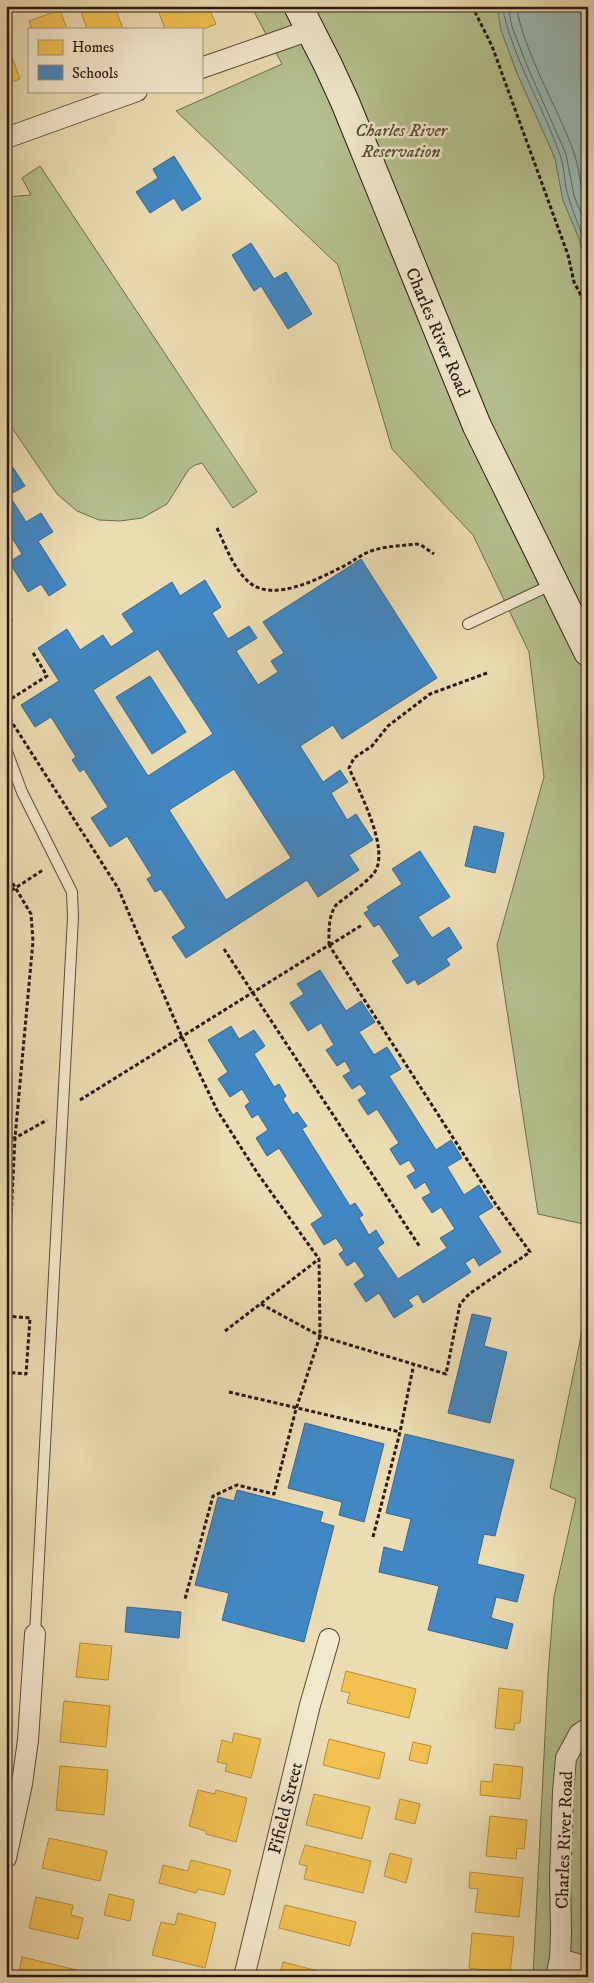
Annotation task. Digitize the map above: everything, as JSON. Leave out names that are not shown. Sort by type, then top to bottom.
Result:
[{"type":"street","points":[[202,68],[304,18]]},
{"type":"street","name":"Charles River Road","points":[[304,18],[344,102],[477,426],[588,652]]},
{"type":"street","points":[[6,138],[134,92]]},
{"type":"street","points":[[6,1858],[14,1782],[30,1715],[35,1634]]},
{"type":"street","name":"Fifield Street","points":[[244,1977],[308,1714],[329,1639]]},
{"type":"street","name":"Charles River Road","points":[[588,1728],[579,1734],[566,1758],[560,1879],[562,1932],[558,1968],[588,1968]]},
{"type":"lane","points":[[468,624],[554,584]]},
{"type":"lane","points":[[6,749],[22,792],[72,892],[73,917],[35,1634]]},
{"type":"path","points":[[472,6],[492,46],[565,245],[574,282],[588,309]]},
{"type":"path","points":[[217,528],[241,574],[251,584],[271,591],[298,586],[342,567],[376,549],[416,544],[421,545],[434,554]]},
{"type":"path","points":[[6,612],[12,621]]},
{"type":"path","points":[[6,702],[47,676],[32,651]]},
{"type":"path","points":[[261,1304],[320,1336],[446,1374],[460,1304],[469,1294],[530,1252],[495,1203],[329,945],[332,911],[336,905],[375,873],[380,854],[377,836],[349,768],[350,763],[354,758],[372,746],[388,726],[430,694],[487,673]]},
{"type":"path","points":[[6,713],[118,888],[182,1037],[217,1110],[258,1174],[319,1259],[320,1336],[296,1409],[274,1494],[237,1485],[213,1496],[185,1599]]},
{"type":"path","points":[[6,816],[11,822],[6,825]]},
{"type":"path","points":[[6,894],[56,861]]},
{"type":"path","points":[[6,872],[32,914],[33,941],[15,1138],[6,1315],[30,1318],[26,1374],[6,1372]]},
{"type":"path","points":[[6,1138],[15,1138],[63,1110],[362,925]]},
{"type":"path","points":[[224,949],[420,1247]]},
{"type":"path","points":[[225,1331],[319,1259]]},
{"type":"path","points":[[373,1537],[400,1432],[414,1363]]},
{"type":"path","points":[[229,1392],[400,1432]]},
{"type":"green space","name":"Charles River Reservation","points":[[251,6],[497,6],[501,30],[517,73],[555,158],[563,200],[579,238],[588,273],[588,1225],[538,1214],[497,945],[544,777],[529,652],[473,535],[392,449],[338,265],[176,111],[282,64]]},
{"type":"green space","points":[[40,166],[257,492],[233,508],[202,463],[189,469],[167,504],[142,518],[120,521],[99,520],[77,511],[57,494],[6,419],[6,197],[31,195],[22,178]]},
{"type":"green space","points":[[588,1302],[588,1977],[533,1977],[548,1675],[554,1597],[576,1499],[550,1488]]},
{"type":"water","points":[[497,6],[588,6],[588,273],[579,238],[563,200],[555,158],[517,73],[501,30]]},
{"type":"building: Homes","points":[[79,6],[106,6],[109,13],[116,10],[123,28],[87,28]]},
{"type":"building: Homes","points":[[168,6],[208,6],[216,24],[202,30],[202,28],[165,28],[158,10]]},
{"type":"building: Homes","points":[[60,10],[67,28],[32,28],[29,21]]},
{"type":"building: Homes","points":[[8,46],[20,79],[6,84],[6,47]]},
{"type":"building: Homes","points":[[80,1643],[112,1646],[108,1680],[76,1677]]},
{"type":"building: Homes","points":[[346,1671],[416,1689],[409,1718],[347,1703],[350,1693],[341,1691]]},
{"type":"building: Homes","points":[[499,1688],[523,1691],[520,1723],[515,1723],[514,1730],[495,1728]]},
{"type":"building: Homes","points":[[64,1701],[110,1706],[106,1747],[60,1742]]},
{"type":"building: Homes","points":[[234,1733],[261,1739],[251,1778],[225,1771],[227,1764],[217,1762],[222,1740],[232,1743]]},
{"type":"building: Homes","points":[[329,1739],[385,1753],[379,1779],[323,1765]]},
{"type":"building: Homes","points":[[413,1742],[431,1746],[427,1764],[409,1760]]},
{"type":"building: Homes","points":[[494,1764],[523,1767],[520,1799],[480,1795],[481,1781],[492,1782]]},
{"type":"building: Homes","points":[[60,1766],[108,1770],[104,1815],[56,1810]]},
{"type":"building: Homes","points":[[198,1790],[215,1794],[216,1790],[247,1798],[236,1842],[206,1834],[206,1831],[189,1826]]},
{"type":"building: Homes","points":[[314,1794],[370,1807],[362,1839],[306,1825]]},
{"type":"building: Homes","points":[[400,1799],[420,1804],[415,1824],[395,1819]]},
{"type":"building: Homes","points":[[490,1816],[527,1820],[524,1849],[517,1848],[516,1859],[486,1856]]},
{"type":"building: Homes","points":[[49,1838],[107,1851],[100,1881],[42,1868]]},
{"type":"building: Homes","points":[[305,1845],[371,1861],[363,1893],[304,1879],[307,1866],[299,1864]]},
{"type":"building: Homes","points":[[390,1853],[412,1859],[406,1883],[384,1876]]},
{"type":"building: Homes","points":[[191,1860],[231,1870],[224,1895],[198,1889],[196,1893],[159,1883],[163,1865],[188,1871]]},
{"type":"building: Homes","points":[[470,1872],[523,1878],[519,1917],[475,1912],[478,1889],[469,1888]]},
{"type":"building: Homes","points":[[109,1894],[134,1900],[130,1921],[104,1915]]},
{"type":"building: Homes","points":[[36,1897],[73,1905],[71,1915],[83,1918],[78,1939],[29,1928]]},
{"type":"building: Homes","points":[[285,1905],[356,1922],[350,1946],[279,1928]]},
{"type":"building: Homes","points":[[178,1913],[216,1923],[205,1968],[152,1955],[161,1922],[175,1925]]},
{"type":"building: Homes","points":[[472,1933],[514,1937],[510,1973],[469,1968]]},
{"type":"building: Homes","points":[[22,1957],[77,1970],[76,1977],[18,1977]]},
{"type":"building: Homes","points":[[283,1962],[318,1971],[317,1975],[324,1977],[279,1977]]},
{"type":"building: Schools","points":[[174,156],[201,199],[182,211],[174,198],[150,213],[136,192],[158,178],[153,169]]},
{"type":"building: Schools","points":[[251,243],[274,279],[286,272],[312,314],[288,329],[261,286],[254,291],[232,255]]},
{"type":"building: Schools","points":[[12,466],[25,486],[9,495],[26,522],[41,513],[53,532],[38,541],[66,585],[49,596],[41,584],[28,592],[9,562],[22,554],[9,533],[6,534],[6,469]]},
{"type":"building: Schools","points":[[361,559],[437,678],[342,739],[333,725],[300,746],[323,782],[340,770],[348,782],[331,793],[347,820],[356,814],[373,840],[349,855],[359,870],[318,897],[307,880],[186,958],[172,937],[186,928],[161,889],[155,892],[147,879],[152,876],[127,836],[110,847],[91,818],[108,807],[84,769],[80,772],[72,760],[76,757],[51,717],[35,727],[21,705],[59,681],[38,648],[67,629],[80,650],[103,635],[111,647],[134,632],[122,614],[172,582],[180,596],[205,580],[221,607],[212,613],[228,639],[249,626],[257,638],[236,651],[258,685],[278,672],[271,661],[284,653],[263,622]],"holes":[[[158,649],[213,734],[148,776],[93,690]],[[234,769],[291,858],[226,900],[169,810]]]},
{"type":"building: Schools","points":[[150,676],[186,732],[152,754],[116,697]]},
{"type":"building: Schools","points":[[474,826],[504,833],[495,873],[465,866]]},
{"type":"building: Schools","points":[[420,851],[450,897],[418,917],[432,938],[449,927],[462,948],[446,959],[450,965],[418,985],[415,979],[407,984],[392,961],[400,956],[379,924],[374,927],[364,913],[369,910],[367,907],[402,884],[392,869]]},
{"type":"building: Schools","points":[[320,970],[346,1011],[361,1001],[375,1022],[359,1032],[374,1055],[387,1047],[401,1069],[389,1076],[436,1150],[451,1140],[462,1158],[447,1167],[464,1195],[479,1185],[493,1207],[478,1216],[501,1252],[479,1266],[474,1257],[465,1263],[471,1272],[423,1303],[418,1294],[408,1300],[413,1306],[394,1318],[379,1293],[366,1302],[354,1284],[365,1276],[355,1261],[347,1266],[339,1254],[344,1250],[336,1238],[324,1245],[311,1224],[323,1216],[279,1148],[267,1156],[256,1138],[268,1130],[258,1114],[252,1118],[245,1106],[250,1102],[242,1089],[230,1097],[218,1079],[228,1072],[208,1040],[231,1026],[239,1039],[254,1030],[265,1046],[254,1054],[274,1087],[279,1084],[286,1096],[283,1099],[293,1115],[297,1112],[307,1126],[302,1129],[350,1206],[355,1203],[363,1215],[359,1218],[369,1235],[376,1230],[384,1243],[377,1248],[398,1279],[447,1248],[440,1238],[455,1229],[441,1207],[432,1213],[422,1198],[431,1193],[425,1182],[415,1189],[407,1176],[416,1171],[409,1160],[400,1165],[390,1149],[399,1143],[377,1109],[368,1115],[358,1100],[367,1094],[360,1084],[352,1089],[343,1076],[351,1071],[345,1061],[337,1066],[326,1050],[334,1045],[321,1023],[308,1031],[290,1003],[304,994],[297,984]]},
{"type":"building: Schools","points":[[472,1314],[491,1318],[484,1346],[507,1352],[490,1423],[448,1413]]},
{"type":"building: Schools","points":[[305,1423],[384,1444],[364,1522],[339,1515],[342,1502],[288,1488]]},
{"type":"building: Schools","points":[[405,1434],[514,1460],[495,1536],[484,1534],[477,1564],[524,1575],[517,1602],[496,1597],[491,1618],[513,1624],[507,1649],[428,1630],[439,1586],[379,1572],[384,1547],[403,1552],[411,1519],[386,1513]]},
{"type":"building: Schools","points":[[237,1490],[323,1512],[320,1522],[334,1526],[304,1642],[222,1620],[229,1593],[195,1585],[218,1497],[234,1501]]},
{"type":"building: Schools","points":[[127,1607],[181,1612],[179,1638],[125,1632]]}]
